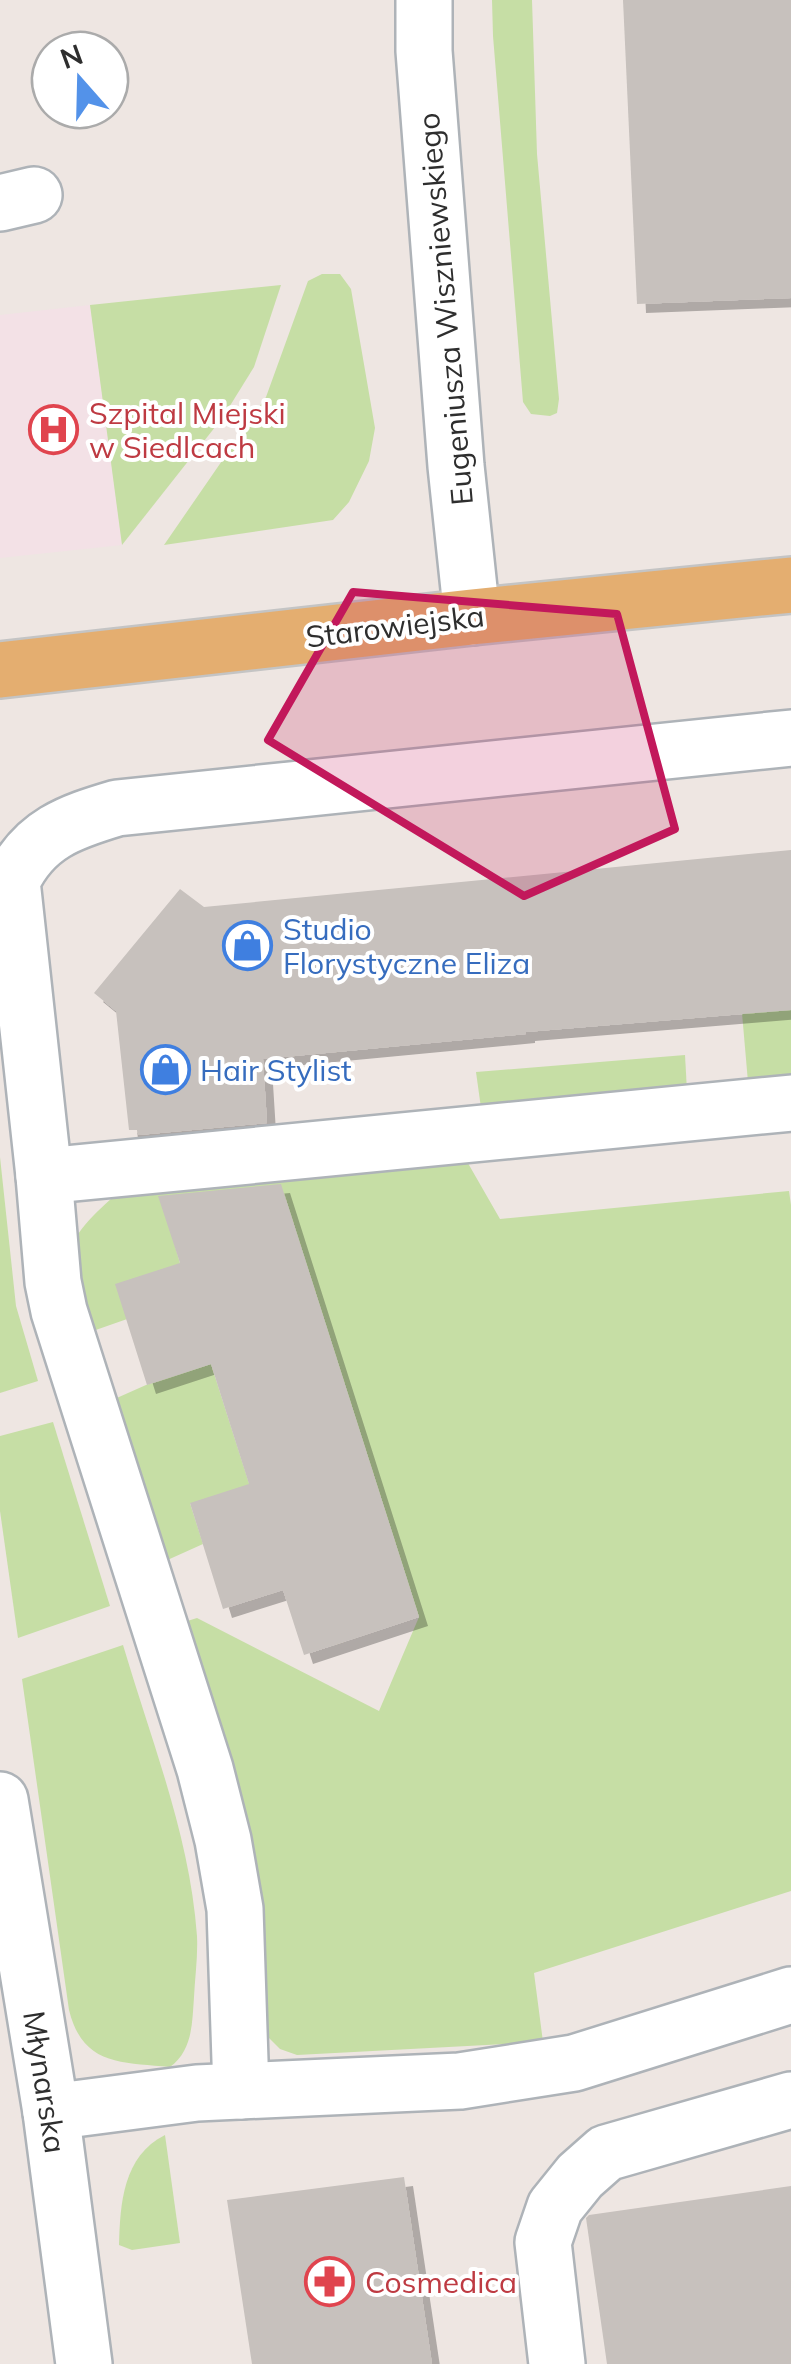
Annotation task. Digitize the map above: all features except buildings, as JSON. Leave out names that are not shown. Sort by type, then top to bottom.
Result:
[{"type":"main road","name":"Starowiejska","points":[[0,670],[791,584]]},
{"type":"street","name":"Eugeniusza Wiszniewskiego","points":[[424,0],[424,50],[456,466],[472,616]]},
{"type":"street","points":[[242,2091],[235,1910],[223,1840],[205,1769],[53,1282],[12,881],[35,845],[72,821],[117,808],[791,738]]},
{"type":"street","points":[[44,1176],[791,1103]]},
{"type":"street","name":"Młynarska","points":[[0,1807],[50,2112],[84,2364]]},
{"type":"street","points":[[50,2112],[198,2092],[460,2081],[574,2063],[791,1995]]},
{"type":"street","points":[[558,2364],[543,2242],[555,2207],[580,2176],[606,2153],[791,2100]]},
{"type":"highlighted area","points":[[353,592],[617,614],[675,829],[524,896],[268,740]]},
{"type":"shaded area","name":"Szpital Miejski w Siedlcach","points":[[90,305],[122,545],[0,558],[0,315]]},
{"type":"green space","points":[[492,0],[532,0],[537,154],[559,399],[557,413],[550,416],[531,414],[523,402]]},
{"type":"green space","points":[[322,274],[340,274],[351,289],[375,428],[369,461],[349,502],[333,520],[164,545],[266,397],[308,281]]},
{"type":"green space","points":[[281,285],[254,367],[223,417],[122,545],[90,305]]},
{"type":"green space","points":[[791,1010],[791,1077],[748,1082],[742,1013]]},
{"type":"green space","points":[[685,1055],[687,1091],[481,1108],[476,1072]]},
{"type":"green space","points":[[0,1157],[16,1306],[38,1381],[0,1393]]},
{"type":"green space","points":[[465,1158],[500,1219],[789,1191],[791,1891],[534,1973],[543,2042],[297,2055],[280,2049],[262,2031],[181,1623],[197,1618],[379,1711],[419,1617],[286,1200],[172,1236],[190,1297],[90,1332],[70,1254],[82,1228],[119,1192]]},
{"type":"green space","points":[[211,1364],[261,1521],[190,1503],[203,1544],[163,1562],[110,1401]]},
{"type":"green space","points":[[53,1422],[110,1606],[18,1638],[0,1511],[0,1436]]},
{"type":"green space","points":[[123,1645],[178,1825],[193,1899],[197,1944],[192,2026],[183,2053],[170,2067],[106,2058],[84,2042],[75,2028],[69,2010],[22,1679]]},
{"type":"green space","points":[[165,2135],[180,2243],[132,2250],[119,2245],[127,2182],[140,2155]]},
{"type":"place","name":"Szpital Miejski w Siedlcach","points":[[54,430]]},
{"type":"place","name":"Studio Florystyczne Eliza","points":[[248,946]]},
{"type":"place","name":"Hair Stylist","points":[[165,1070]]},
{"type":"place","name":"Cosmedica","points":[[330,2282]]}]
